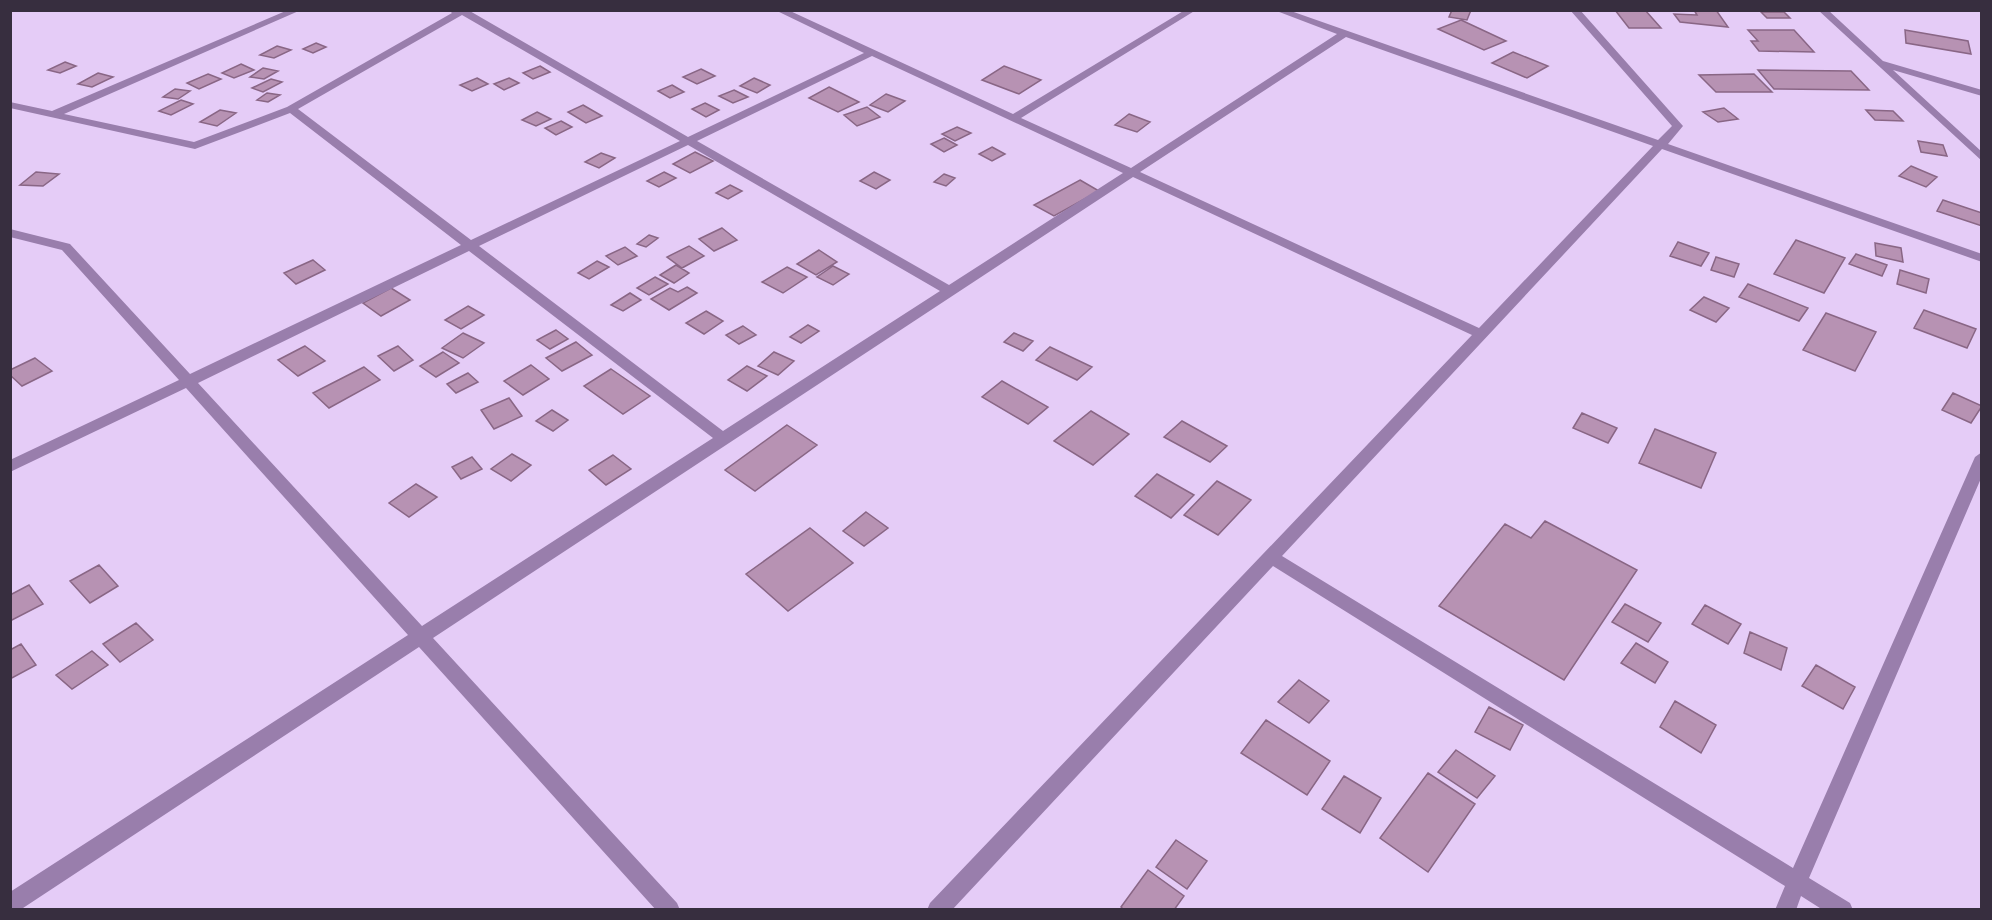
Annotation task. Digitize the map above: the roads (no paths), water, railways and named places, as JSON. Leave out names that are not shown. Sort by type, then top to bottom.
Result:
[{"type":"street","points":[[54,114],[297,10]]},
{"type":"street","points":[[453,10],[463,11],[949,291]]},
{"type":"street","points":[[779,10],[1482,334]]},
{"type":"street","points":[[1013,118],[1192,10]]},
{"type":"street","points":[[1278,10],[1982,258]]},
{"type":"street","points":[[938,909],[1678,126],[1574,10]]},
{"type":"street","points":[[1822,10],[1982,158]]},
{"type":"street","points":[[10,105],[195,146],[291,109],[463,11]]},
{"type":"street","points":[[10,904],[1344,34]]},
{"type":"street","points":[[10,467],[871,52]]},
{"type":"street","points":[[1879,63],[1982,93]]},
{"type":"street","points":[[291,109],[724,439]]},
{"type":"street","points":[[10,233],[66,247],[670,909]]},
{"type":"street","points":[[1785,909],[1981,461]]},
{"type":"street","points":[[1271,557],[1843,909]]}]
